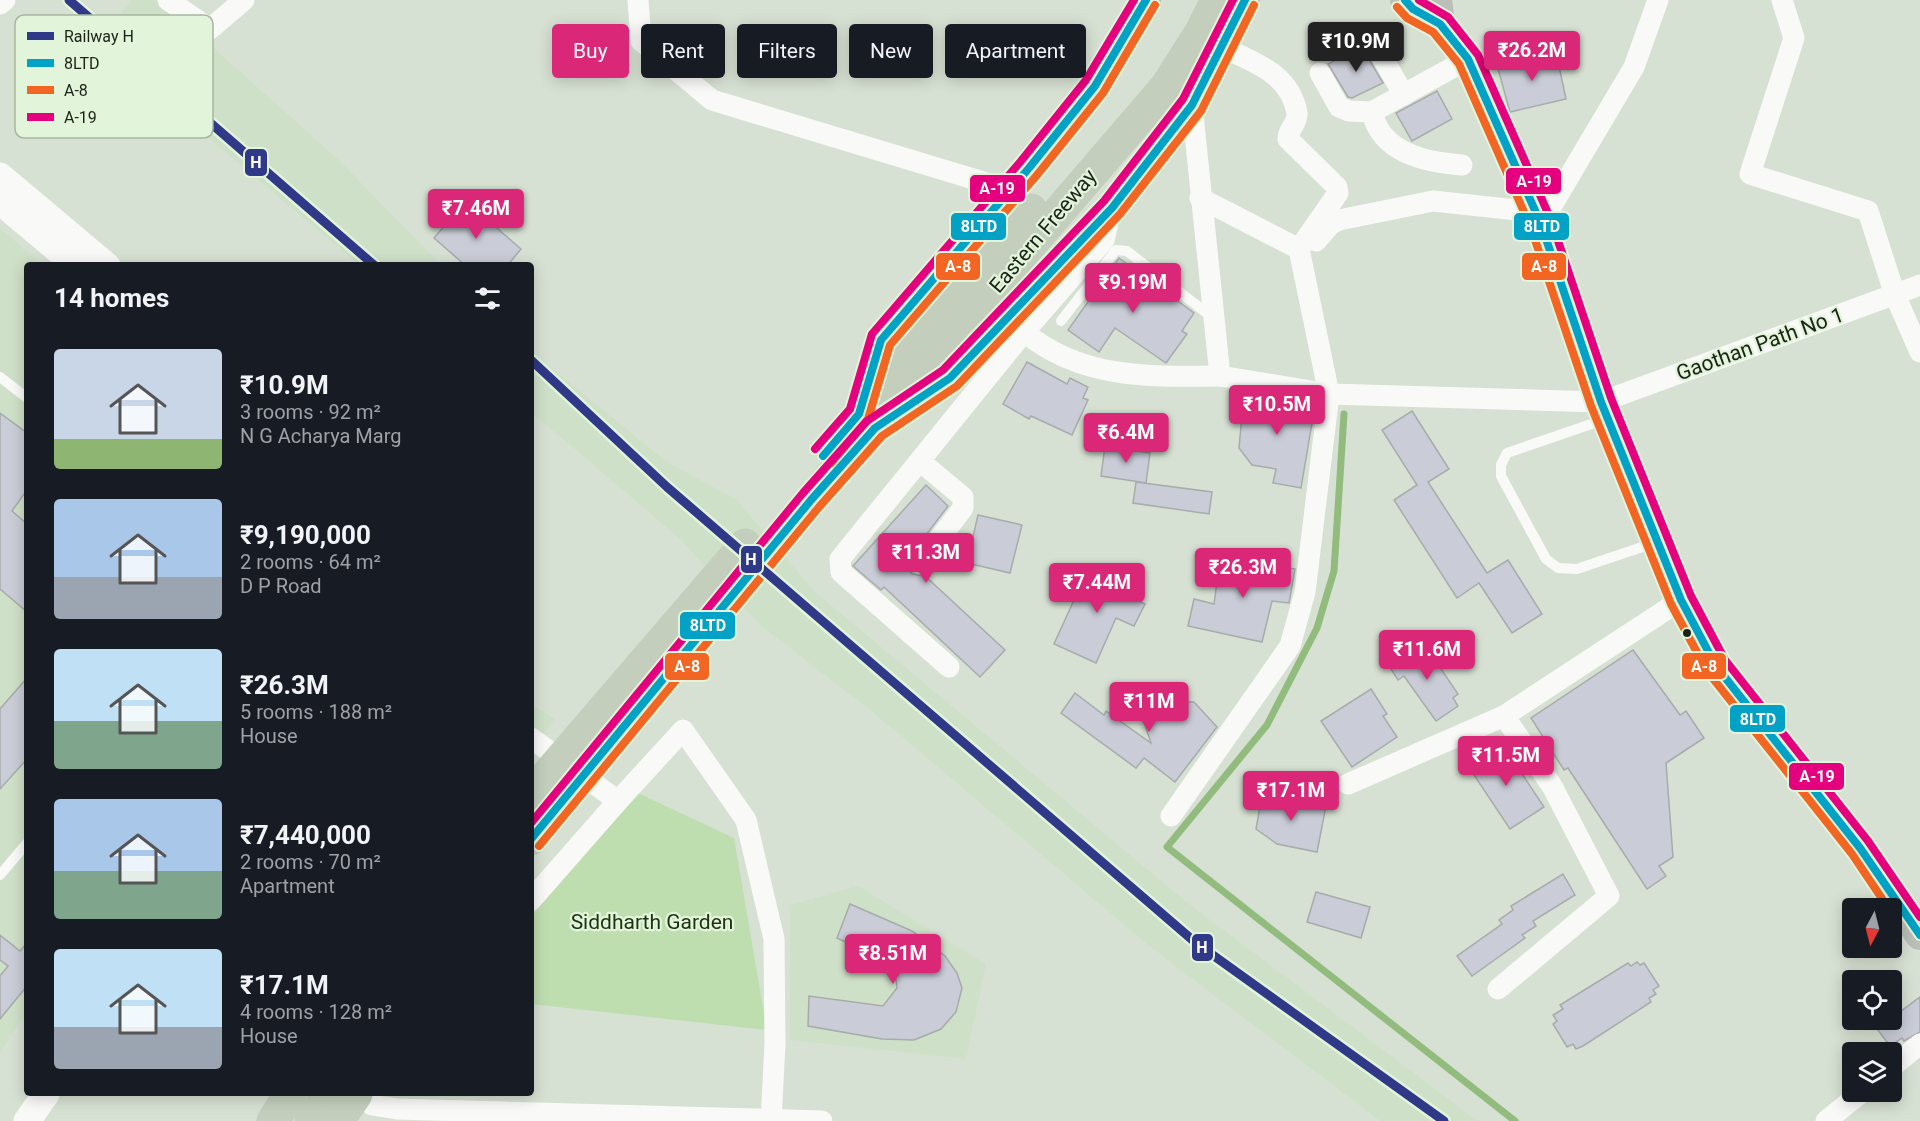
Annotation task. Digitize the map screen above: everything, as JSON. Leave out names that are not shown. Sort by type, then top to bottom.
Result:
[{"type":"highway","name":"Eastern Freeway","points":[[534,791],[867,421],[1148,73],[1193,0]]},
{"type":"highway","name":"Eastern Freeway","points":[[922,355],[1166,87],[1201,32],[1217,0]]},
{"type":"highway","name":"Eastern Freeway","points":[[534,835],[805,492]]},
{"type":"highway","points":[[252,1121],[266,1096]]},
{"type":"highway","points":[[273,1121],[289,1096]]},
{"type":"highway","points":[[311,1121],[327,1096]]},
{"type":"highway","points":[[338,1121],[367,1103]]},
{"type":"main road","points":[[867,421],[881,340],[1010,190],[1095,86],[1146,0]]},
{"type":"main road","points":[[867,421],[950,378],[1112,208],[1192,105],[1245,0]]},
{"type":"main road","points":[[1405,0],[1413,9],[1438,12],[1468,59],[1538,218],[1604,410],[1681,600],[1716,666],[1860,848],[1920,935]]},
{"type":"street","points":[[0,4],[5,0]]},
{"type":"street","points":[[168,0],[190,15]]},
{"type":"street","points":[[213,26],[243,0]]},
{"type":"street","points":[[638,0],[641,41],[712,100],[1010,190]]},
{"type":"street","points":[[1171,816],[1290,646],[1305,592],[1336,394],[1311,253],[1319,235],[1331,224],[1433,201],[1538,218],[1634,67],[1658,0]]},
{"type":"street","points":[[1782,0],[1794,38],[1750,174],[1868,211],[1895,295],[1920,352]]},
{"type":"street","points":[[1222,47],[1276,74],[1288,90],[1297,114],[1288,139],[1337,186],[1338,193],[1299,249]]},
{"type":"street","points":[[1378,50],[1404,95]]},
{"type":"street","points":[[1320,73],[1339,107],[1349,111],[1372,112],[1468,59]]},
{"type":"street","points":[[1192,105],[1220,376]]},
{"type":"street","points":[[1372,112],[1375,124],[1390,144],[1405,153],[1462,165]]},
{"type":"street","points":[[6,194],[73,262]]},
{"type":"street","points":[[6,194],[101,262]]},
{"type":"street","points":[[1200,198],[1299,249],[1336,394]]},
{"type":"street","points":[[949,667],[841,572],[840,559],[921,462],[1024,332],[1104,240],[1112,208]]},
{"type":"street","name":"Gaothan Path No 1","points":[[1604,410],[1920,285]]},
{"type":"street","points":[[1024,332],[1040,345],[1077,365],[1147,377],[1220,376],[1336,394],[1408,389],[1604,410]]},
{"type":"street","points":[[920,564],[963,508],[963,497],[921,462]]},
{"type":"street","points":[[1348,784],[1504,716],[1681,600]]},
{"type":"street","points":[[1498,990],[1610,896],[1552,786],[1504,716]]},
{"type":"street","points":[[534,897],[683,730],[746,820],[774,939],[776,1044],[771,1119]]},
{"type":"street","points":[[534,740],[618,801]]},
{"type":"street","points":[[1902,1059],[1920,1044]]},
{"type":"street","points":[[27,1121],[45,1096]]},
{"type":"street","points":[[1826,1121],[1850,1102]]},
{"type":"street","points":[[367,1103],[397,1109],[822,1121]]},
{"type":"lane","points":[[1061,321],[1116,250],[1127,251],[1214,318]]},
{"type":"lane","points":[[0,377],[24,396]]},
{"type":"lane","points":[[1604,410],[1507,453],[1501,465],[1502,476],[1546,560],[1558,568],[1577,569],[1658,542]]},
{"type":"lane","points":[[0,875],[24,847]]},
{"type":"shaded area","points":[[132,0],[160,0],[177,15],[119,15]]},
{"type":"shaded area","points":[[213,47],[340,161],[438,262],[355,262],[209,138],[213,138]]},
{"type":"shaded area","points":[[0,228],[39,262],[24,262],[24,1016],[0,1053]]},
{"type":"shaded area","points":[[534,353],[668,463],[736,499],[814,591],[1184,900],[1478,1121],[1380,1121],[1148,945],[874,713],[761,626],[679,538],[534,415]]},
{"type":"shaded area","points":[[534,706],[555,719],[534,748]]},
{"type":"shaded area","points":[[858,886],[986,964],[966,1059],[790,1040],[790,905]]},
{"type":"green space","name":"Siddharth Garden","points":[[638,793],[734,838],[767,1030],[534,1004],[534,914]]},
{"type":"building","points":[[1366,44],[1367,56],[1383,83],[1352,98],[1348,97],[1328,64]]},
{"type":"building","points":[[1556,52],[1566,99],[1510,112],[1497,65]]},
{"type":"building","points":[[1437,91],[1452,119],[1412,141],[1396,113]]},
{"type":"building","points":[[466,201],[521,249],[510,262],[461,262],[434,238]]},
{"type":"building","points":[[1119,258],[1194,313],[1182,331],[1187,334],[1166,363],[1115,328],[1099,352],[1068,330]]},
{"type":"building","points":[[1027,362],[1067,384],[1070,378],[1088,387],[1083,398],[1088,400],[1072,435],[1031,416],[1029,419],[1003,404]]},
{"type":"building","points":[[1244,393],[1315,405],[1301,488],[1273,483],[1276,469],[1252,465],[1239,448]]},
{"type":"building","points":[[1412,411],[1449,469],[1428,482],[1487,573],[1508,560],[1542,614],[1512,633],[1479,583],[1457,598],[1394,500],[1417,485],[1382,430]]},
{"type":"building","points":[[0,413],[24,431],[24,494],[12,511],[24,521],[24,609],[0,589]]},
{"type":"building","points":[[1105,446],[1150,453],[1146,483],[1101,476]]},
{"type":"building","points":[[1136,482],[1212,492],[1209,514],[1133,503]]},
{"type":"building","points":[[926,485],[948,506],[914,551],[893,546],[908,560],[908,568],[912,574],[925,576],[1005,650],[980,677],[884,587],[881,590],[853,566]]},
{"type":"building","points":[[978,515],[1022,525],[1010,573],[967,563]]},
{"type":"building","points":[[1220,559],[1295,569],[1289,603],[1272,601],[1262,642],[1188,626],[1194,599],[1214,604]]},
{"type":"building","points":[[1090,565],[1132,584],[1127,595],[1145,604],[1134,626],[1116,618],[1096,663],[1054,644]]},
{"type":"building","points":[[1423,642],[1458,694],[1453,698],[1458,706],[1436,721],[1404,676],[1398,680],[1389,666]]},
{"type":"building","points":[[1633,650],[1680,715],[1686,711],[1704,738],[1666,763],[1673,857],[1659,866],[1666,876],[1647,889],[1568,768],[1564,770],[1531,718]]},
{"type":"building","points":[[24,681],[24,762],[0,789],[0,709]]},
{"type":"building","points":[[1371,689],[1387,714],[1383,716],[1397,737],[1352,767],[1321,721]]},
{"type":"building","points":[[1075,693],[1104,715],[1106,711],[1151,743],[1137,701],[1194,702],[1217,727],[1175,782],[1144,758],[1136,768],[1061,713]]},
{"type":"building","points":[[1503,745],[1544,807],[1510,829],[1468,766]]},
{"type":"building","points":[[1262,795],[1326,806],[1317,852],[1277,844],[1256,829]]},
{"type":"building","points":[[1563,874],[1575,895],[1533,921],[1536,926],[1522,935],[1525,938],[1472,976],[1457,956],[1502,924],[1499,920],[1513,910],[1511,906]]},
{"type":"building","points":[[1316,892],[1370,907],[1361,938],[1307,922]]},
{"type":"building","points":[[850,904],[912,931],[945,956],[957,973],[962,988],[956,1012],[941,1029],[914,1040],[882,1039],[808,1026],[809,996],[883,1006],[897,988],[894,964],[837,938]]},
{"type":"building","points":[[0,935],[20,951],[24,946],[24,990],[0,1019],[0,976],[8,966],[0,960]]},
{"type":"building","points":[[1637,962],[1640,965],[1644,963],[1659,986],[1653,990],[1656,994],[1649,998],[1651,1002],[1583,1046],[1576,1049],[1573,1044],[1567,1047],[1553,1024],[1557,1021],[1553,1015],[1563,1009],[1560,1005],[1628,963],[1631,966]]},
{"type":"building","points":[[1920,997],[1920,1032],[1904,1041],[1902,1038],[1896,1042],[1887,1042],[1878,1030],[1902,1030],[1902,1010]]},
{"type":"waterway","points":[[1344,414],[1334,571],[1317,628],[1267,725],[1167,847],[1515,1121]]},
{"type":"rail line","name":"H","points":[[69,0],[86,15]]},
{"type":"rail line","name":"H","points":[[213,125],[370,262]]},
{"type":"rail line","name":"H","points":[[534,363],[667,487],[1196,943],[1444,1121]]},
{"type":"transit line","name":"A-19","points":[[815,449],[850,409],[872,334],[1021,161],[1086,80],[1134,0]]},
{"type":"transit line","name":"8LTD","points":[[823,456],[859,414],[881,340],[1029,168],[1095,86],[1146,0]]},
{"type":"transit line","name":"A-19","points":[[534,819],[803,493],[867,421],[943,370],[1104,201],[1183,99],[1233,0]]},
{"type":"transit line","name":"8LTD","points":[[534,835],[811,500],[875,428],[950,378],[1112,208],[1192,105],[1245,0]]},
{"type":"transit line","name":"8LTD","points":[[1405,0],[1413,9],[1440,24],[1468,59],[1541,224],[1601,402],[1681,600],[1716,666],[1860,848],[1920,935]]},
{"type":"transit line","name":"A-19","points":[[1419,0],[1448,17],[1478,55],[1551,220],[1611,398],[1691,596],[1725,660],[1868,841],[1920,917]]},
{"type":"transit line","name":"A-8","points":[[831,463],[868,419],[890,345],[1037,175],[1103,93],[1155,5]]},
{"type":"transit line","name":"A-8","points":[[539,846],[819,507],[882,436],[957,386],[1120,214],[1201,111],[1254,5]]},
{"type":"transit line","name":"A-8","points":[[1397,7],[1407,18],[1433,32],[1459,64],[1531,228],[1591,406],[1671,604],[1707,671],[1852,854],[1882,898]]}]
